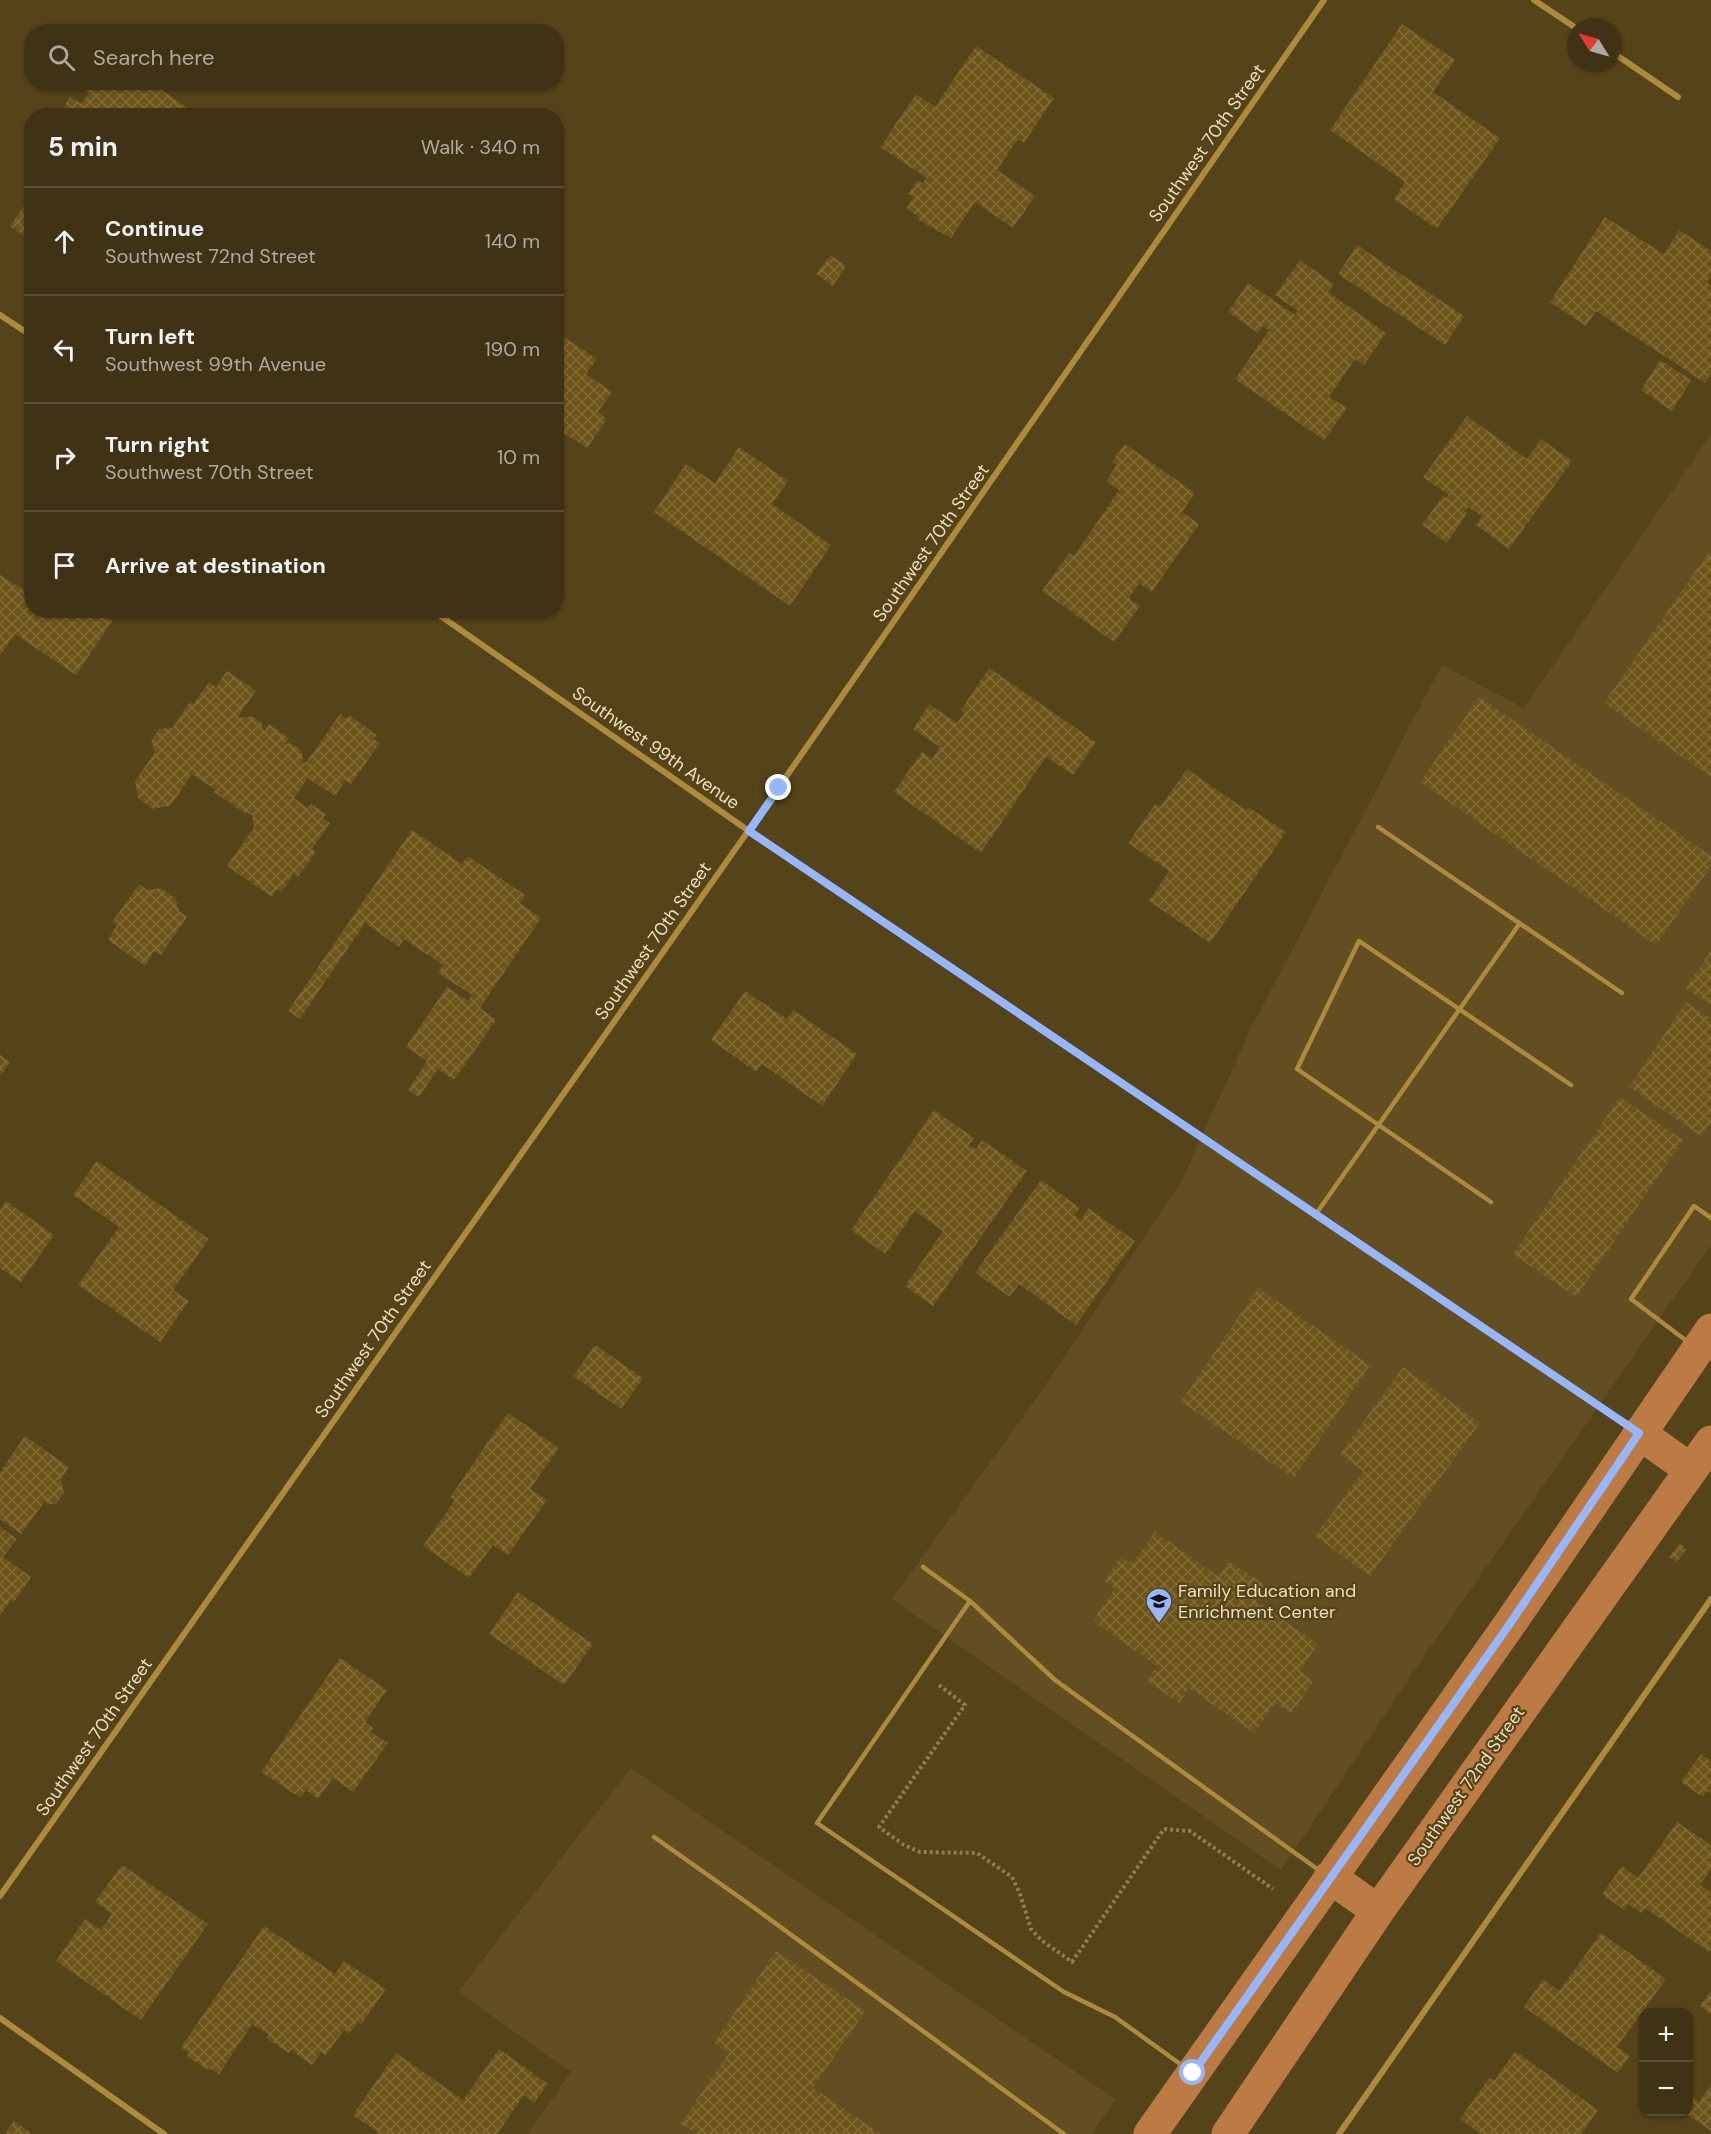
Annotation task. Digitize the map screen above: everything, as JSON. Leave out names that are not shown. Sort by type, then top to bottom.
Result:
[{"type":"main road","points":[[1150,2134],[1502,1635],[1704,1339]]},
{"type":"main road","points":[[1639,1433],[1691,1470]]},
{"type":"main road","name":"Southwest 72nd Street","points":[[1228,2134],[1378,1911],[1711,1442]]},
{"type":"main road","points":[[1330,1877],[1378,1911]]},
{"type":"street","name":"Southwest 70th Street","points":[[0,1896],[749,831],[1324,0]]},
{"type":"street","points":[[1534,0],[1567,22]]},
{"type":"street","points":[[1621,58],[1678,97]]},
{"type":"street","points":[[0,315],[24,331]]},
{"type":"street","name":"Southwest 99th Avenue","points":[[443,618],[749,831],[1639,1433]]},
{"type":"street","points":[[1339,2134],[1711,1599]]},
{"type":"street","points":[[0,2018],[164,2134]]},
{"type":"lane","points":[[1378,827],[1622,993]]},
{"type":"lane","points":[[1316,1215],[1520,923]]},
{"type":"lane","points":[[1491,1202],[1297,1070],[1359,941],[1571,1085]]},
{"type":"lane","points":[[1704,1339],[1631,1299],[1694,1206],[1711,1218]]},
{"type":"lane","points":[[923,1567],[970,1601],[1055,1680],[1330,1877]]},
{"type":"lane","points":[[970,1601],[817,1823],[1064,1992],[1115,2017],[1193,2073]]},
{"type":"lane","points":[[654,1837],[1064,2134]]},
{"type":"path","points":[[936,1684],[965,1705],[879,1827],[904,1845],[920,1852],[978,1853],[1012,1877],[1031,1929],[1041,1940],[1072,1962],[1164,1829],[1190,1831],[1273,1889]]},
{"type":"shaded area","points":[[1711,434],[1711,1245],[1429,1649],[1281,1870],[892,1599],[1040,1393],[1181,1182],[1250,1030],[1442,665],[1524,708]]},
{"type":"shaded area","points":[[631,1768],[1115,2099],[1092,2134],[528,2134],[571,2072],[458,1992]]},
{"type":"building","points":[[1402,24],[1455,60],[1433,92],[1500,138],[1437,229],[1394,199],[1405,182],[1330,130]]},
{"type":"building","points":[[976,46],[1054,98],[1024,143],[1018,139],[997,170],[1035,196],[1013,228],[975,202],[951,238],[917,219],[919,217],[906,208],[914,197],[908,194],[918,180],[922,183],[927,178],[880,147],[916,94],[935,107]]},
{"type":"building","points":[[84,90],[162,90],[187,108],[63,108],[70,97],[81,104],[89,93]]},
{"type":"building","points":[[24,206],[24,236],[10,226]]},
{"type":"building","points":[[1605,217],[1664,254],[1679,230],[1711,251],[1711,276],[1707,282],[1711,285],[1711,374],[1705,383],[1596,311],[1586,326],[1550,302]]},
{"type":"building","points":[[1357,245],[1464,316],[1445,345],[1338,274]]},
{"type":"building","points":[[830,255],[846,266],[833,286],[816,274]]},
{"type":"building","points":[[1300,260],[1334,284],[1328,292],[1386,333],[1364,365],[1355,359],[1329,397],[1347,408],[1324,440],[1235,379],[1269,330],[1263,326],[1258,333],[1228,312],[1248,283],[1295,315],[1298,311],[1275,295]]},
{"type":"building","points":[[564,337],[597,359],[586,374],[612,392],[598,412],[607,419],[587,448],[564,433]]},
{"type":"building","points":[[1660,360],[1691,380],[1672,411],[1641,390]]},
{"type":"building","points":[[1467,416],[1527,459],[1541,439],[1572,461],[1509,549],[1476,525],[1482,516],[1468,507],[1465,511],[1467,513],[1447,543],[1422,525],[1443,496],[1446,498],[1449,495],[1423,477]]},
{"type":"building","points":[[1125,444],[1195,493],[1182,512],[1199,524],[1152,592],[1139,583],[1129,598],[1140,606],[1114,642],[1042,591],[1069,553],[1074,556],[1119,490],[1106,481],[1117,465],[1112,462]]},
{"type":"building","points":[[739,447],[788,481],[772,504],[831,545],[790,606],[654,512],[686,464],[715,483]]},
{"type":"building","points":[[1711,549],[1711,777],[1604,703]]},
{"type":"building","points":[[0,575],[24,590],[24,618],[108,618],[112,621],[76,675],[15,634],[0,654]]},
{"type":"building","points":[[989,668],[1096,742],[1073,775],[1046,757],[981,853],[894,792],[922,752],[932,759],[940,747],[913,729],[929,704],[957,723],[965,712],[961,710]]},
{"type":"building","points":[[227,671],[256,691],[238,716],[240,718],[252,716],[262,723],[264,732],[269,724],[289,738],[284,744],[290,743],[301,750],[303,761],[306,763],[340,714],[346,719],[349,715],[377,735],[374,739],[380,743],[351,784],[345,780],[335,796],[308,778],[294,798],[308,808],[311,804],[326,814],[323,818],[330,823],[312,849],[316,852],[298,877],[294,874],[281,892],[277,889],[272,897],[227,866],[254,827],[253,816],[247,812],[246,814],[214,792],[216,790],[192,774],[171,805],[153,809],[138,798],[135,781],[155,752],[151,741],[159,729],[172,728],[190,702],[193,704],[209,682],[216,687]]},
{"type":"building","points":[[1479,697],[1711,856],[1711,866],[1656,945],[1420,782]]},
{"type":"building","points":[[1187,769],[1246,810],[1248,807],[1286,832],[1210,943],[1149,901],[1169,871],[1128,843],[1155,804],[1160,807]]},
{"type":"building","points":[[412,830],[462,864],[468,856],[525,895],[520,903],[541,918],[480,1008],[496,1020],[454,1080],[438,1069],[419,1097],[408,1090],[427,1061],[406,1047],[447,987],[468,1001],[472,995],[438,973],[443,965],[404,939],[399,947],[365,923],[300,1019],[288,1011]]},
{"type":"building","points":[[139,884],[147,890],[161,888],[175,898],[179,911],[187,917],[161,955],[154,951],[145,966],[108,940],[117,925],[112,922]]},
{"type":"building","points":[[1711,951],[1711,1005],[1685,988]]},
{"type":"building","points":[[745,991],[787,1019],[793,1010],[857,1054],[822,1106],[762,1064],[756,1072],[711,1040]]},
{"type":"building","points":[[1686,1002],[1711,1019],[1711,1122],[1701,1136],[1629,1087]]},
{"type":"building","points":[[0,1055],[10,1062],[0,1076]]},
{"type":"building","points":[[1620,1097],[1683,1140],[1576,1297],[1513,1254]]},
{"type":"building","points":[[934,1110],[974,1138],[969,1145],[976,1149],[982,1140],[1027,1171],[933,1306],[905,1286],[943,1231],[915,1211],[885,1254],[851,1230]]},
{"type":"building","points":[[97,1161],[209,1239],[173,1290],[189,1301],[160,1342],[78,1285],[119,1227],[73,1195]]},
{"type":"building","points":[[1041,1180],[1080,1208],[1074,1215],[1081,1220],[1088,1208],[1135,1241],[1076,1325],[1019,1284],[1010,1297],[975,1273]]},
{"type":"building","points":[[6,1201],[54,1235],[21,1282],[0,1268],[0,1210]]},
{"type":"building","points":[[1258,1288],[1370,1365],[1294,1478],[1181,1402]]},
{"type":"building","points":[[595,1345],[643,1378],[621,1409],[573,1376]]},
{"type":"building","points":[[1403,1367],[1480,1423],[1370,1576],[1315,1536],[1363,1471],[1340,1454]]},
{"type":"building","points":[[508,1413],[559,1448],[530,1489],[547,1500],[508,1555],[493,1545],[469,1578],[423,1546],[455,1500],[450,1497]]},
{"type":"building","points":[[25,1436],[69,1467],[61,1479],[64,1493],[56,1504],[48,1504],[45,1501],[21,1534],[0,1519],[0,1472]]},
{"type":"building","points":[[0,1527],[17,1539],[3,1557],[31,1577],[14,1602],[11,1600],[0,1616]]},
{"type":"building","points":[[1155,1532],[1218,1576],[1229,1561],[1266,1586],[1256,1601],[1318,1644],[1300,1671],[1314,1681],[1291,1713],[1276,1703],[1254,1733],[1189,1688],[1179,1703],[1147,1681],[1157,1666],[1093,1621],[1115,1588],[1104,1581],[1121,1557],[1132,1564]]},
{"type":"building","points":[[1680,1543],[1687,1549],[1677,1562],[1669,1557]]},
{"type":"building","points":[[518,1592],[593,1644],[564,1685],[489,1634]]},
{"type":"building","points":[[340,1658],[387,1690],[365,1722],[373,1728],[371,1732],[388,1743],[353,1792],[333,1778],[318,1799],[306,1790],[301,1798],[261,1772]]},
{"type":"building","points":[[1701,1754],[1711,1761],[1711,1793],[1707,1791],[1703,1797],[1681,1782]]},
{"type":"building","points":[[1677,1822],[1711,1845],[1711,1869],[1700,1885],[1711,1892],[1711,1949],[1709,1952],[1645,1908],[1641,1913],[1628,1904],[1624,1910],[1602,1894],[1622,1866],[1638,1878]]},
{"type":"building","points":[[122,1865],[208,1924],[141,2020],[56,1961],[85,1919],[101,1930],[112,1914],[95,1902]]},
{"type":"building","points":[[264,1926],[335,1974],[344,1961],[386,1989],[361,2025],[358,2022],[349,2034],[344,2030],[326,2055],[321,2052],[312,2065],[291,2050],[289,2053],[266,2038],[269,2035],[252,2024],[219,2074],[209,2068],[207,2070],[187,2056],[189,2053],[181,2047]]},
{"type":"building","points":[[1601,1933],[1666,1979],[1645,2008],[1639,2008],[1639,2016],[1617,2047],[1630,2056],[1618,2073],[1524,2007],[1543,1979],[1559,1991]]},
{"type":"building","points":[[776,1951],[865,2011],[813,2088],[881,2134],[698,2134],[681,2123],[729,2053],[714,2043]]},
{"type":"building","points":[[1711,1990],[1711,2014],[1700,2006]]},
{"type":"building","points":[[499,2049],[548,2084],[534,2103],[524,2095],[497,2134],[376,2134],[378,2132],[353,2115],[396,2053],[463,2100]]},
{"type":"building","points":[[1515,2051],[1598,2110],[1581,2134],[1481,2134],[1460,2119],[1489,2078],[1494,2081]]},
{"type":"building","points":[[1711,2085],[1711,2131],[1690,2116],[1693,2116],[1693,2097],[1699,2102]]},
{"type":"building","points":[[14,2121],[32,2134],[5,2134]]},
{"type":"place","name":"Family Education and Enrichment Center","points":[[1159,1624]]},
{"type":"route","points":[[779,788],[749,831],[1639,1433],[1509,1625],[1193,2073]]}]
